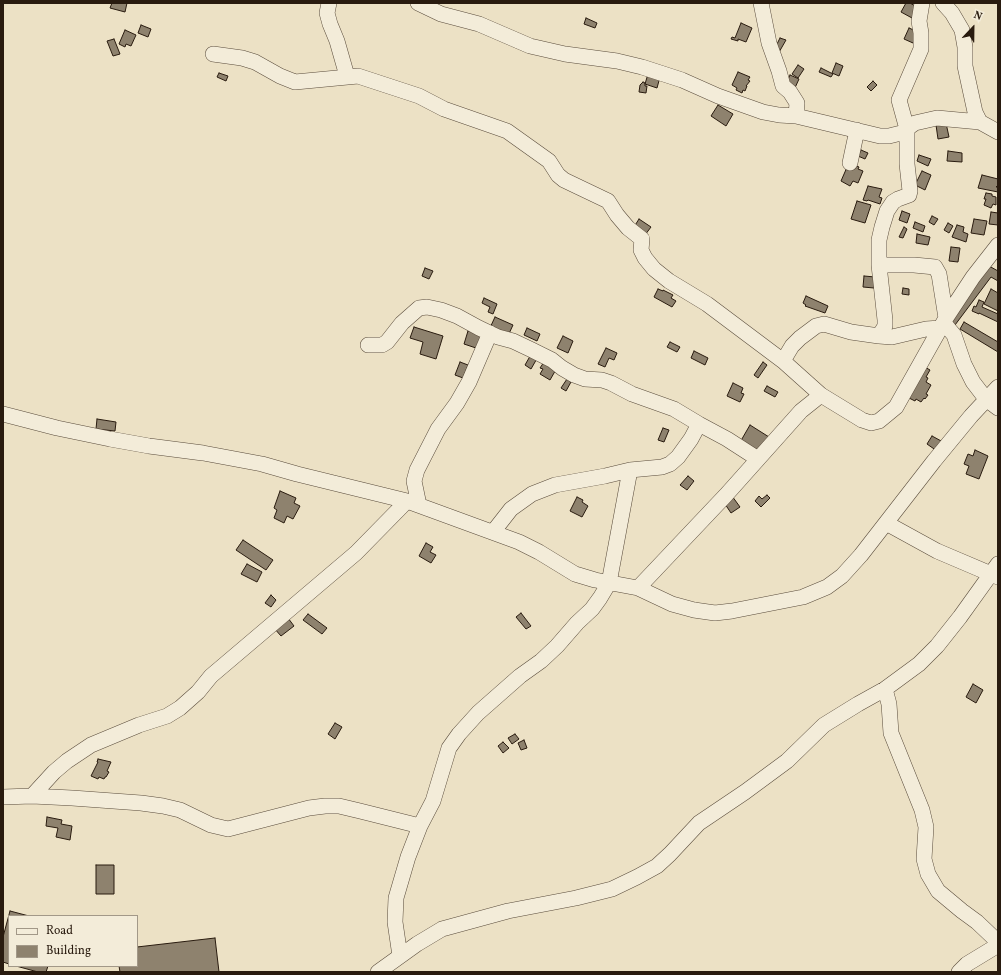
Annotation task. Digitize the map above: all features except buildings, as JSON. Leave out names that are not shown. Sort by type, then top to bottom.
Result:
[{"type":"street","points":[[329,3],[327,13],[347,76]]},
{"type":"street","points":[[418,3],[441,14],[479,24],[530,46],[553,52],[617,61],[642,67],[682,80],[718,96],[763,112],[796,116],[889,136],[896,136],[915,123],[937,118],[980,122],[998,132]]},
{"type":"street","points":[[761,3],[768,43],[783,86],[790,92],[797,103],[796,116]]},
{"type":"street","points":[[879,336],[885,326],[886,320],[879,265],[879,240],[887,211],[893,202],[909,195],[910,191],[907,164],[907,129],[899,100],[921,48],[922,33],[919,21],[922,3]]},
{"type":"street","points":[[943,3],[952,13],[962,30],[965,47],[965,66],[975,112],[980,122]]},
{"type":"street","points":[[213,54],[242,58],[255,62],[280,76],[295,82],[347,76],[358,76],[374,80],[419,96],[429,103],[464,117],[507,131],[549,161],[558,175],[564,180],[608,201],[628,228],[642,239],[641,250],[645,258],[654,269],[707,304],[783,361],[821,394],[862,420],[871,423],[879,421],[896,407],[944,323],[973,277],[991,256],[998,245]]},
{"type":"street","points":[[850,163],[857,130]]},
{"type":"street","points":[[879,265],[914,265],[935,267],[939,274],[944,323],[954,335],[964,364],[973,382],[992,404]]},
{"type":"street","points":[[368,345],[382,345],[387,342],[396,329],[419,308],[427,307],[441,310],[457,316],[490,333],[532,350],[552,360],[574,375],[585,379],[602,380],[611,383],[632,394],[674,409],[715,432],[758,459]]},
{"type":"street","points":[[783,361],[792,346],[800,338],[816,326],[824,324],[851,332],[892,337],[944,323]]},
{"type":"street","points":[[32,796],[59,769],[91,745],[139,725],[167,716],[180,708],[198,692],[211,676],[413,503],[414,481],[417,470],[438,429],[457,403],[469,382],[490,333]]},
{"type":"street","points":[[3,414],[57,428],[110,439],[262,464],[413,503],[519,542],[539,552],[575,574],[595,580],[638,588],[672,604],[694,610],[715,613],[803,597],[827,588],[842,576],[861,555],[934,461],[992,404],[998,387]]},
{"type":"street","points":[[638,588],[726,495],[801,411],[821,394]]},
{"type":"street","points":[[493,532],[510,509],[532,494],[555,484],[605,476],[630,470],[662,467],[670,464],[678,457],[691,439],[699,424]]},
{"type":"street","points":[[400,956],[395,922],[396,898],[408,857],[420,826],[433,801],[449,748],[459,734],[478,713],[557,646],[577,623],[592,609],[609,583],[630,470]]},
{"type":"street","points":[[378,972],[417,944],[442,929],[508,911],[576,898],[612,888],[657,866],[699,823],[765,777],[799,750],[810,737],[824,725],[885,688],[919,664],[937,646],[996,572],[937,551],[886,523]]},
{"type":"street","points":[[885,688],[889,704],[892,733],[922,810],[926,827],[924,859],[928,874],[938,891],[977,922],[996,940],[997,943],[995,947],[967,964],[959,972]]},
{"type":"street","points":[[3,797],[32,796],[141,803],[163,806],[180,810],[210,825],[228,829],[309,808],[325,806],[339,806],[420,826]]}]
